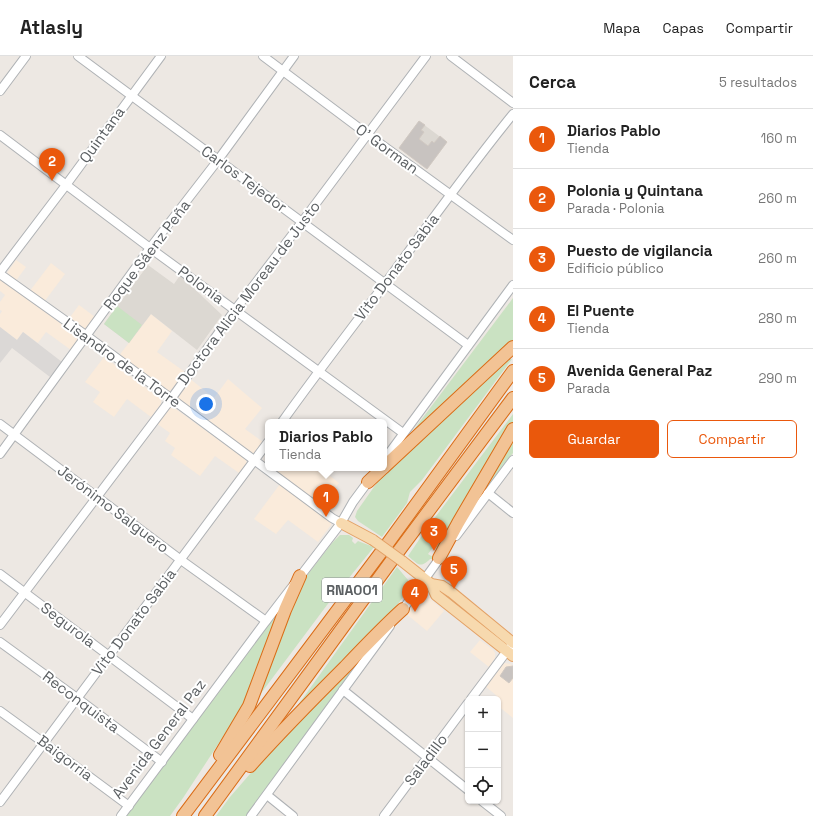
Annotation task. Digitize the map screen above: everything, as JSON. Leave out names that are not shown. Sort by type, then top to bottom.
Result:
[{"type":"highway","points":[[387,465],[513,347]]},
{"type":"highway","name":"RNA001","points":[[186,812],[388,543],[513,371]]},
{"type":"highway","name":"RNA001","points":[[205,816],[392,560],[513,398]]},
{"type":"highway","points":[[439,558],[513,429]]},
{"type":"highway","points":[[368,482],[381,471]]},
{"type":"highway","points":[[186,812],[249,706],[285,610],[300,576]]},
{"type":"highway","points":[[205,816],[277,736],[387,623],[403,609]]},
{"type":"main road","points":[[341,523],[373,540],[402,561],[428,581],[436,595],[511,648]]},
{"type":"street","points":[[0,91],[26,56]]},
{"type":"street","name":"Carlos Tejedor","points":[[78,56],[468,346]]},
{"type":"street","name":"Quintana","points":[[0,273],[161,56]]},
{"type":"street","name":"O' Gorman","points":[[262,56],[513,240]]},
{"type":"street","name":"Roque Sáenz Peña","points":[[0,454],[150,248],[218,160],[294,56]]},
{"type":"street","name":"Doctora Alicia Moreau de Justo","points":[[0,625],[98,497],[235,310],[426,56]]},
{"type":"street","points":[[451,56],[513,103]]},
{"type":"street","name":"Vito Donato Sabia","points":[[284,419],[513,114]]},
{"type":"street","name":"Polonia","points":[[0,135],[150,248],[384,419]]},
{"type":"street","name":"Lisandro de la Torre","points":[[0,273],[265,468]]},
{"type":"street","points":[[387,456],[513,286]]},
{"type":"street","name":"Polonia","points":[[387,421],[403,433]]},
{"type":"street","name":"Jerónimo Salguero","points":[[0,424],[181,560],[266,621]]},
{"type":"street","name":"Vito Donato Sabia","points":[[0,802],[265,446]]},
{"type":"street","points":[[251,816],[403,609],[428,581],[439,558],[513,460]]},
{"type":"street","name":"Lisandro de la Torre","points":[[270,471],[332,518],[341,523]]},
{"type":"street","name":"Avenida General Paz","points":[[121,816],[341,523],[353,502],[376,471]]},
{"type":"street","points":[[488,493],[513,513]]},
{"type":"street","name":"Segurola","points":[[0,574],[193,719]]},
{"type":"street","name":"Reconquista","points":[[0,642],[162,762]]},
{"type":"street","points":[[473,696],[511,648]]},
{"type":"street","points":[[343,690],[465,788]]},
{"type":"street","name":"Saladillo","points":[[384,816],[465,707]]},
{"type":"street","name":"Baigorria","points":[[0,711],[128,806]]},
{"type":"street","points":[[267,795],[293,816]]},
{"type":"street","points":[[486,804],[501,816]]},
{"type":"shaded area","points":[[419,121],[447,142],[427,169],[399,148]]},
{"type":"shaded area","points":[[16,260],[26,267],[15,282],[7,273]]},
{"type":"shaded area","points":[[51,263],[65,274],[44,302],[29,292]]},
{"type":"shaded area","points":[[148,265],[174,284],[181,274],[187,279],[186,281],[222,315],[197,350],[151,314],[129,343],[104,324]]},
{"type":"shaded area","points":[[0,278],[77,336],[78,341],[71,350],[46,332],[38,343],[23,332],[17,340],[0,327],[0,314],[2,311],[0,310],[0,302],[5,295],[0,291]]},
{"type":"shaded area","points":[[79,305],[95,317],[86,330],[68,320]]},
{"type":"shaded area","points":[[151,314],[172,331],[157,352],[185,372],[168,392],[118,357]]},
{"type":"shaded area","points":[[0,327],[17,340],[23,332],[62,362],[50,377],[12,348],[0,363]]},
{"type":"shaded area","points":[[104,357],[161,399],[161,404],[151,417],[127,399],[114,417],[93,402],[100,392],[85,382]]},
{"type":"shaded area","points":[[189,378],[214,398],[228,379],[262,408],[245,429],[263,442],[255,453],[249,453],[177,399]]},
{"type":"shaded area","points":[[169,407],[173,407],[245,459],[247,463],[239,473],[215,456],[200,476],[171,455],[175,448],[165,441],[170,433],[156,423]]},
{"type":"shaded area","points":[[273,471],[324,471],[339,483],[323,505]]},
{"type":"shaded area","points":[[280,484],[331,522],[331,525],[318,542],[288,520],[276,534],[254,519]]},
{"type":"shaded area","points":[[422,595],[428,597],[444,611],[427,631],[405,613],[416,598]]},
{"type":"shaded area","points":[[480,640],[495,653],[495,658],[489,667],[470,652]]},
{"type":"shaded area","points":[[505,663],[513,666],[513,718],[501,708],[501,696],[497,696],[485,686],[502,664]]},
{"type":"green space","points":[[513,298],[513,340],[406,440]]},
{"type":"green space","points":[[117,306],[142,325],[129,343],[104,324]]},
{"type":"green space","points":[[509,359],[512,359],[422,480],[410,492],[407,503],[382,537],[358,521],[355,517],[357,511],[381,477]]},
{"type":"green space","points":[[513,414],[513,424],[439,549],[434,546],[428,554],[433,557],[432,559],[421,565],[417,563],[408,556],[427,528]]},
{"type":"green space","points":[[513,437],[513,453],[472,509]]},
{"type":"green space","points":[[340,535],[349,535],[353,538],[352,541],[355,544],[358,541],[374,547],[327,605],[256,700],[305,578]]},
{"type":"green space","points":[[397,567],[410,584],[405,591],[407,592],[391,613],[293,712]]},
{"type":"green space","points":[[278,610],[247,700],[170,816],[125,816]]},
{"type":"green space","points":[[374,640],[246,816],[216,816],[230,797],[283,736]]},
{"type":"building","points":[[419,121],[425,125],[421,130],[424,132],[419,139],[428,146],[432,141],[434,143],[440,136],[447,142],[427,169],[399,148]]},
{"type":"building","points":[[513,666],[513,678],[509,683],[500,676],[506,667]]},
{"type":"place","name":"Polonia y Quintana","points":[[52,181]]},
{"type":"place","name":"Diarios Pablo","points":[[326,517]]},
{"type":"place","name":"Puesto de vigilancia","points":[[434,551]]},
{"type":"place","name":"Avenida General Paz","points":[[454,589]]},
{"type":"place","name":"El Puente","points":[[415,612]]}]
